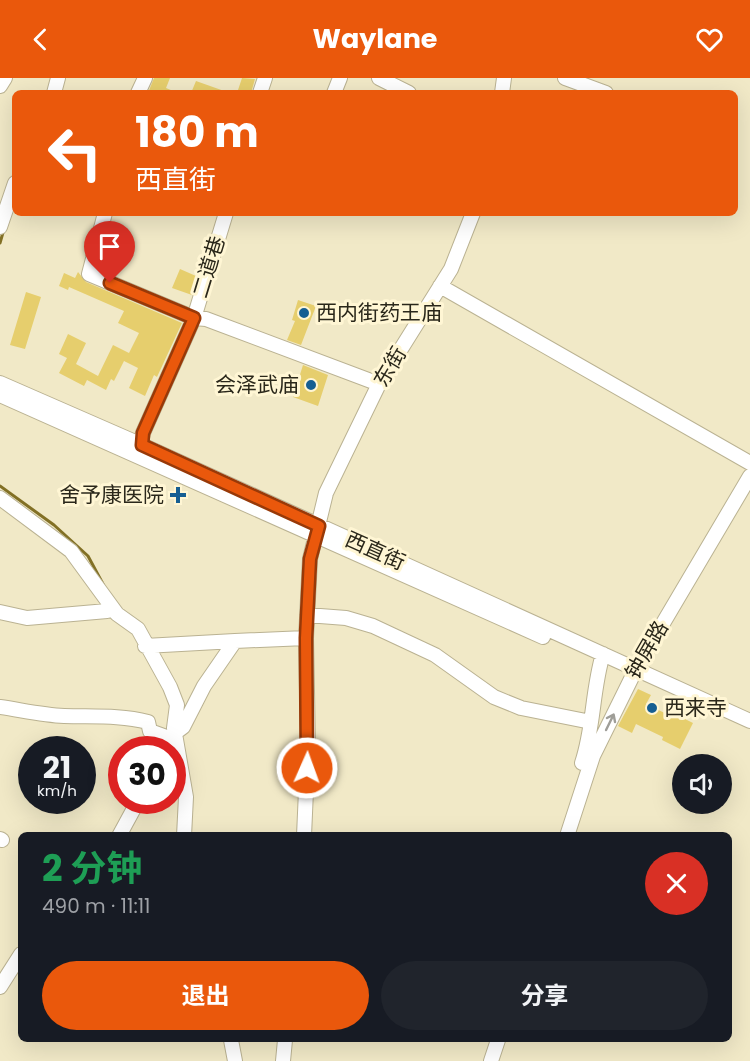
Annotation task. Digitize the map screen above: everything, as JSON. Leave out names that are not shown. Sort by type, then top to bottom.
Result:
[{"type":"street","points":[[379,78],[403,90]]},
{"type":"street","points":[[565,78],[598,90]]},
{"type":"street","points":[[0,227],[12,192]]},
{"type":"street","points":[[104,216],[89,274],[194,318],[206,319],[379,384]]},
{"type":"street","name":"二道巷","points":[[140,449],[143,433],[194,318],[225,216]]},
{"type":"street","name":"东街","points":[[304,832],[308,746],[306,638],[310,559],[326,493],[379,384],[451,269],[472,216]]},
{"type":"street","points":[[440,286],[750,463]]},
{"type":"street","name":"西直街","points":[[0,383],[317,530],[602,658],[750,729]]},
{"type":"street","name":"西直街","points":[[0,395],[140,449]]},
{"type":"street","name":"钟屏路","points":[[568,832],[593,756],[634,673],[750,476]]},
{"type":"street","points":[[0,498],[71,551],[111,607],[138,629],[145,646],[170,687],[177,705],[172,736]]},
{"type":"street","points":[[0,612],[27,618],[107,611],[111,607]]},
{"type":"street","points":[[307,615],[346,618],[373,626],[435,655],[494,697],[521,708],[591,722]]},
{"type":"street","points":[[145,646],[306,638]]},
{"type":"street","points":[[175,736],[183,727],[204,686],[235,641]]},
{"type":"street","name":"钟屏路","points":[[559,832],[586,751],[596,675],[602,658]]},
{"type":"street","name":"西直街","points":[[634,673],[750,721]]},
{"type":"street","points":[[0,707],[62,716],[95,715],[135,718],[148,722],[150,731],[160,736]]},
{"type":"street","points":[[121,832],[131,814]]},
{"type":"street","points":[[184,832],[185,814]]},
{"type":"street","points":[[0,987],[18,959]]},
{"type":"street","points":[[231,1042],[235,1061]]},
{"type":"street","points":[[283,1061],[285,1042]]},
{"type":"street","points":[[483,1061],[489,1042]]},
{"type":"street","points":[[491,1061],[497,1042]]},
{"type":"building","points":[[154,78],[170,78],[166,88],[171,90],[149,90]]},
{"type":"building","points":[[242,78],[255,79],[252,90],[238,90]]},
{"type":"building","points":[[196,81],[221,90],[192,90]]},
{"type":"building","points":[[199,268],[192,295],[172,288],[180,269],[196,276]]},
{"type":"building","points":[[78,272],[86,282],[182,323],[157,377],[154,375],[145,396],[129,388],[138,368],[124,361],[114,381],[111,379],[106,390],[87,380],[84,386],[59,373],[67,358],[59,354],[68,334],[86,343],[76,364],[98,376],[113,345],[129,353],[139,333],[118,323],[124,311],[69,287],[68,290],[59,286],[64,273],[75,278]]},
{"type":"building","points":[[26,292],[41,297],[25,349],[10,345]]},
{"type":"building","points":[[298,300],[316,306],[301,345],[287,340],[295,321],[292,320]]},
{"type":"building","name":"会泽武庙","points":[[303,365],[328,375],[318,406],[293,397]]},
{"type":"building","name":"西来寺","points":[[638,689],[651,695],[646,704],[673,717],[675,714],[693,723],[680,749],[662,740],[663,737],[636,724],[632,733],[618,726]]},
{"type":"waterway","points":[[0,243],[4,229]]},
{"type":"waterway","points":[[0,486],[54,525],[88,556],[103,584]]},
{"type":"place","name":"西内街药王庙","points":[[304,313]]},
{"type":"place","name":"会泽武庙","points":[[311,385]]},
{"type":"place","name":"舍予康医院","points":[[178,495]]},
{"type":"place","name":"西来寺","points":[[652,708]]},
{"type":"route","points":[[110,283],[194,318],[143,433],[142,445],[319,526],[310,559],[306,638],[307,768]]}]
